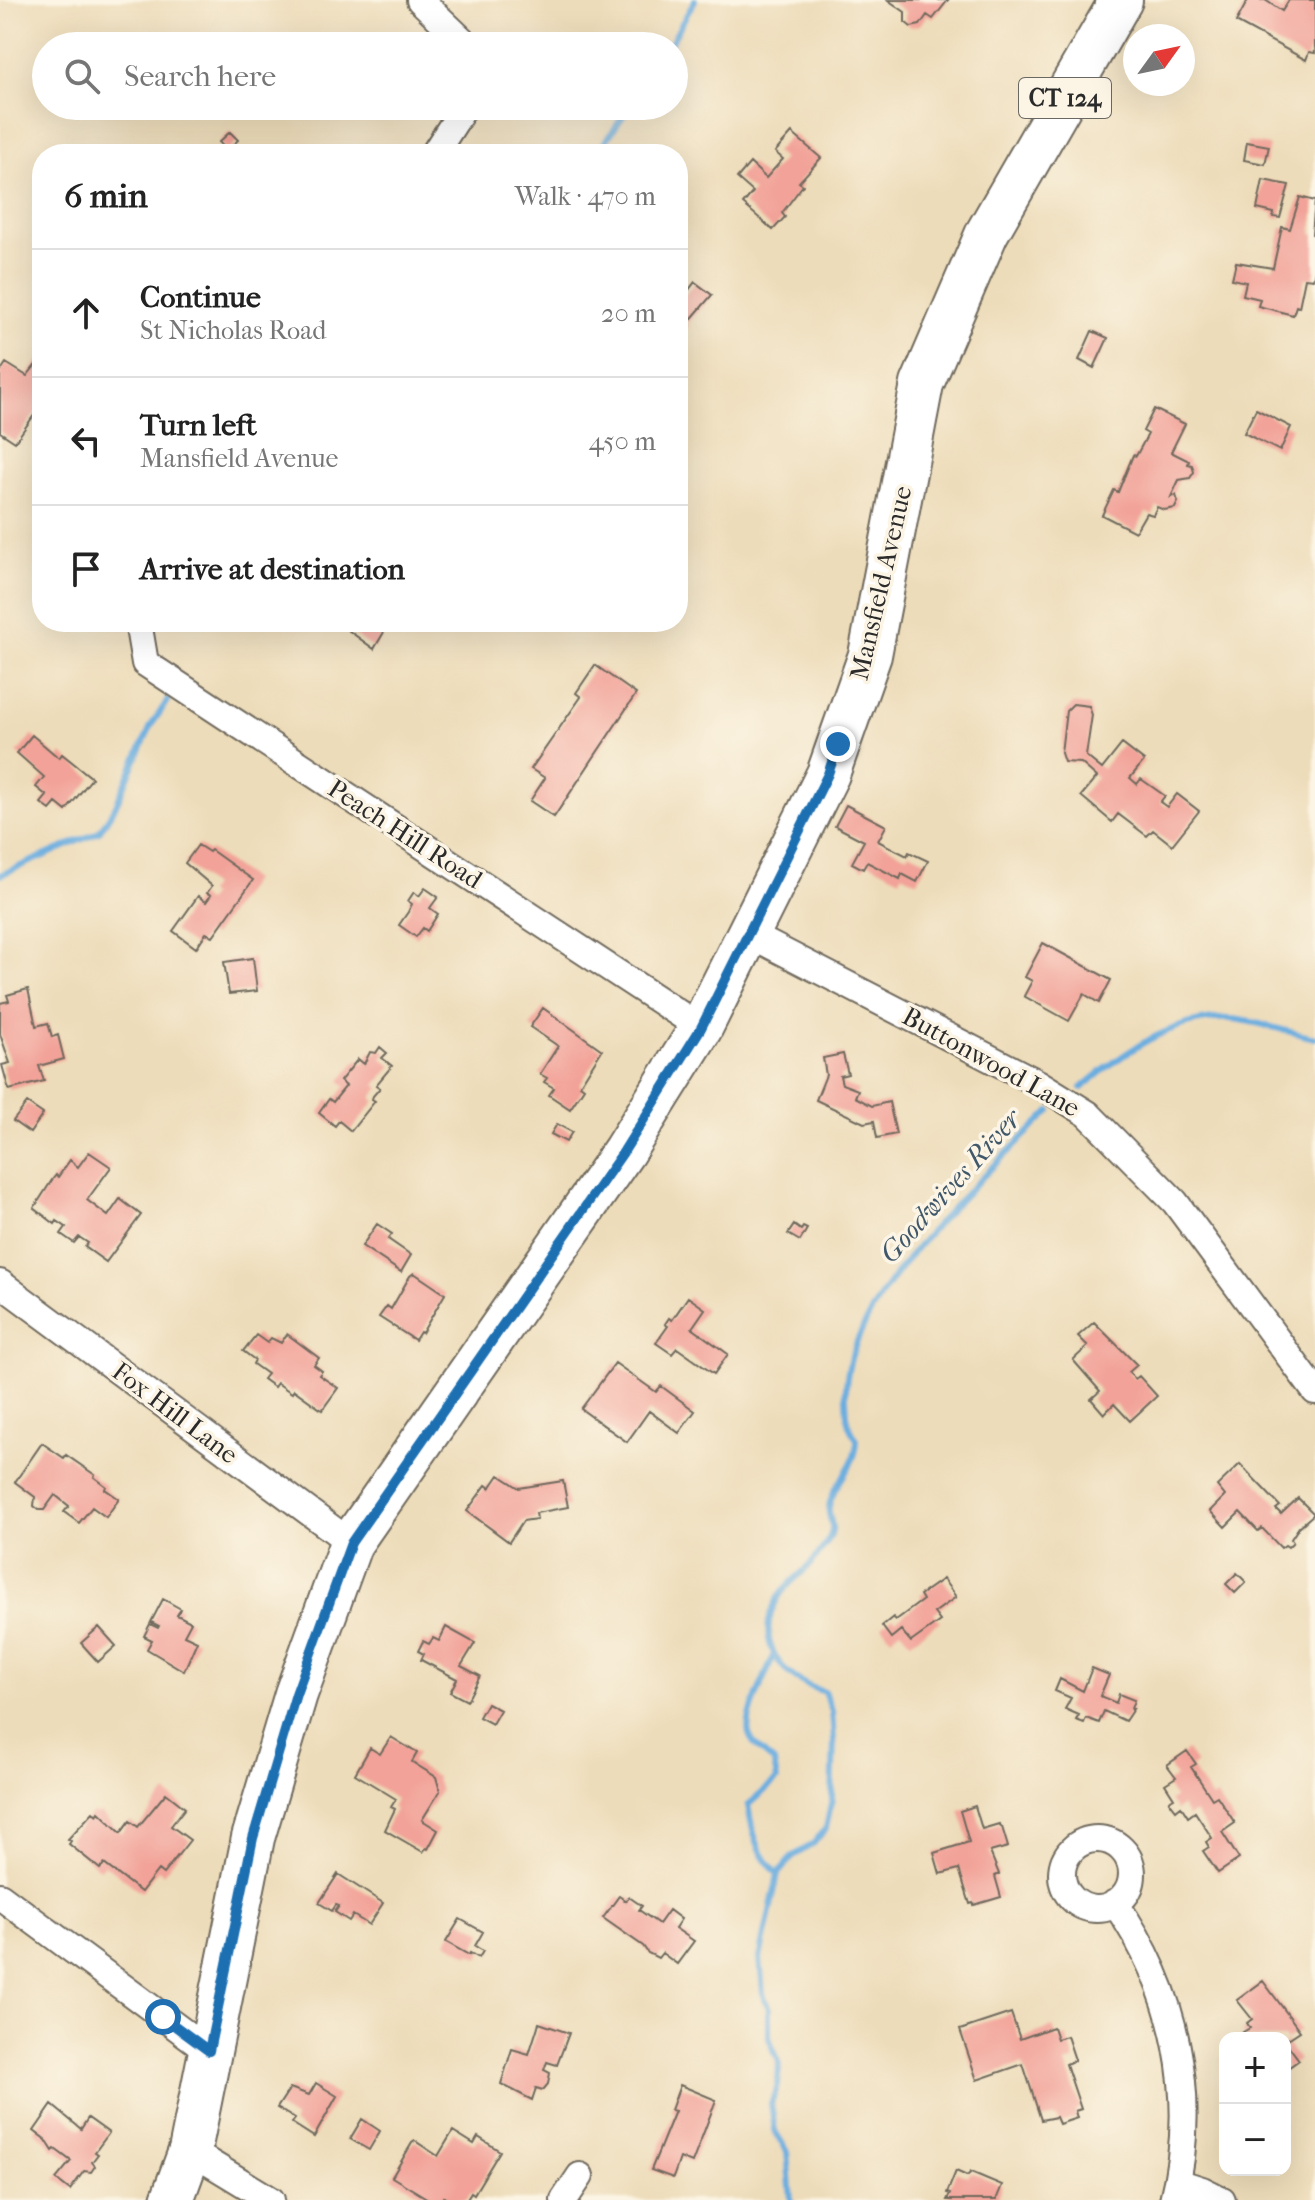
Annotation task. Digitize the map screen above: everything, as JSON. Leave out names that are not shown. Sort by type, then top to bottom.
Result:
[{"type":"main road","name":"Mansfield Avenue","points":[[172,2200],[190,2151],[253,1838],[296,1694],[351,1543],[624,1151],[701,1028],[828,774],[870,655],[922,384],[987,233],[1121,0]]},
{"type":"street","points":[[420,0],[454,32]]},
{"type":"street","points":[[440,144],[456,120]]},
{"type":"street","name":"Peach Hill Road","points":[[140,632],[145,663],[701,1028]]},
{"type":"street","name":"Buttonwood Lane","points":[[747,933],[1038,1083],[1088,1114],[1175,1202],[1315,1391]]},
{"type":"street","name":"Fox Hill Lane","points":[[0,1283],[351,1543]]},
{"type":"street","points":[[0,1896],[209,2051]]},
{"type":"street","points":[[1115,1903],[1138,1935],[1169,2008],[1183,2085],[1184,2124],[1175,2191],[1202,2190],[1222,2200]]},
{"type":"street","points":[[190,2151],[271,2200]]},
{"type":"street","points":[[564,2200],[580,2176]]},
{"type":"building","points":[[888,0],[948,0],[933,19],[927,15],[920,25],[911,27],[905,22],[905,12]]},
{"type":"building","points":[[1248,0],[1265,0],[1282,11],[1289,0],[1315,0],[1315,53],[1309,52],[1306,60],[1236,22]]},
{"type":"building","points":[[230,132],[238,140],[234,144],[219,142]]},
{"type":"building","points":[[792,133],[821,158],[799,182],[803,185],[782,213],[785,217],[773,230],[743,204],[753,192],[737,178],[750,163],[766,178],[783,159],[775,152]]},
{"type":"building","points":[[1247,142],[1269,146],[1265,164],[1244,160]]},
{"type":"building","points":[[1263,180],[1289,185],[1280,218],[1273,217],[1274,213],[1257,209]]},
{"type":"building","points":[[1300,197],[1315,201],[1312,234],[1315,235],[1315,271],[1313,279],[1305,278],[1299,307],[1296,306],[1293,315],[1258,306],[1260,299],[1243,295],[1246,282],[1232,279],[1236,262],[1273,268],[1282,227],[1290,229]]},
{"type":"building","points":[[695,282],[712,295],[688,323],[688,291]]},
{"type":"building","points":[[1092,331],[1108,338],[1094,368],[1079,360]]},
{"type":"building","points":[[6,363],[27,376],[32,370],[32,418],[15,442],[0,432],[0,372]]},
{"type":"building","points":[[1154,409],[1185,424],[1171,452],[1189,461],[1194,472],[1190,478],[1179,480],[1171,497],[1176,495],[1178,502],[1175,508],[1164,510],[1157,507],[1153,515],[1146,513],[1135,532],[1102,515],[1114,490],[1118,492],[1133,455],[1136,456],[1148,434],[1143,431]]},
{"type":"building","points":[[1256,409],[1291,427],[1280,451],[1244,433]]},
{"type":"building","points":[[351,632],[384,632],[374,649]]},
{"type":"building","points":[[595,665],[636,694],[554,817],[530,801],[545,778],[531,769],[581,697],[576,693]]},
{"type":"building","points":[[1073,704],[1089,706],[1092,715],[1086,756],[1102,769],[1122,744],[1144,761],[1130,778],[1137,784],[1141,779],[1165,796],[1160,802],[1167,807],[1177,794],[1199,811],[1172,845],[1153,830],[1147,836],[1118,814],[1112,822],[1081,796],[1097,777],[1081,763],[1064,762],[1061,753],[1066,711]]},
{"type":"building","points":[[32,735],[59,758],[62,754],[92,778],[66,811],[56,803],[50,810],[41,803],[47,796],[36,787],[44,777],[17,753]]},
{"type":"building","points":[[846,805],[886,826],[878,841],[907,856],[909,852],[928,861],[917,882],[902,874],[900,879],[867,862],[863,869],[852,863],[864,841],[835,826]]},
{"type":"building","points":[[198,845],[209,852],[211,850],[253,880],[213,936],[206,933],[196,948],[173,931],[198,896],[206,902],[211,895],[207,893],[212,886],[185,863]]},
{"type":"building","points":[[425,888],[438,897],[430,908],[438,914],[427,931],[423,928],[416,937],[399,925],[412,904],[408,901],[414,892],[419,896]]},
{"type":"building","points":[[1043,943],[1111,980],[1099,1003],[1084,994],[1069,1021],[1024,996],[1032,981],[1025,977]]},
{"type":"building","points":[[253,958],[257,991],[229,994],[224,962]]},
{"type":"building","points":[[28,989],[36,1026],[48,1023],[52,1037],[58,1035],[64,1059],[39,1066],[44,1081],[9,1090],[2,1065],[10,1063],[0,1034],[0,1003],[9,1001],[7,995]]},
{"type":"building","points":[[543,1008],[602,1050],[580,1085],[584,1088],[570,1109],[549,1095],[554,1088],[544,1082],[547,1078],[540,1074],[558,1046],[530,1027]]},
{"type":"building","points":[[380,1047],[387,1053],[382,1058],[392,1066],[376,1085],[380,1088],[373,1096],[375,1101],[351,1131],[339,1121],[335,1126],[319,1113],[329,1099],[333,1102],[346,1086],[340,1081],[358,1059],[364,1064],[370,1052],[376,1053]]},
{"type":"building","points":[[843,1054],[848,1074],[840,1076],[842,1084],[858,1090],[855,1097],[872,1106],[889,1102],[896,1134],[877,1138],[874,1121],[864,1123],[816,1100],[826,1075],[823,1058]]},
{"type":"building","points":[[27,1103],[43,1114],[30,1133],[13,1121]]},
{"type":"building","points":[[557,1124],[572,1132],[566,1142],[551,1134]]},
{"type":"building","points":[[89,1152],[111,1167],[87,1200],[108,1216],[120,1199],[141,1215],[106,1262],[85,1247],[88,1243],[79,1237],[74,1243],[61,1234],[66,1227],[57,1221],[55,1224],[34,1208],[70,1160],[78,1167]]},
{"type":"building","points":[[377,1224],[392,1234],[388,1239],[411,1255],[401,1272],[362,1246]]},
{"type":"building","points":[[794,1225],[801,1230],[803,1227],[807,1229],[800,1241],[788,1234]]},
{"type":"building","points":[[414,1273],[445,1294],[415,1340],[379,1317],[387,1306],[391,1309]]},
{"type":"building","points":[[688,1297],[705,1309],[692,1328],[728,1354],[714,1374],[677,1348],[672,1354],[656,1343],[668,1326],[665,1324],[669,1318],[672,1320]]},
{"type":"building","points":[[1094,1322],[1137,1365],[1129,1372],[1135,1379],[1139,1376],[1157,1396],[1130,1421],[1114,1404],[1104,1414],[1091,1399],[1100,1391],[1073,1360],[1088,1346],[1078,1336]]},
{"type":"building","points":[[287,1334],[319,1358],[314,1365],[322,1371],[319,1375],[338,1388],[322,1410],[294,1390],[292,1393],[277,1383],[274,1387],[263,1379],[267,1374],[253,1364],[255,1360],[243,1351],[256,1335],[267,1343],[271,1338],[281,1343]]},
{"type":"building","points":[[615,1363],[656,1392],[661,1386],[695,1411],[679,1433],[649,1411],[627,1442],[581,1409]]},
{"type":"building","points":[[42,1443],[95,1475],[106,1486],[105,1489],[119,1499],[106,1517],[92,1507],[79,1523],[64,1512],[69,1506],[55,1495],[44,1510],[34,1506],[35,1497],[15,1482]]},
{"type":"building","points":[[1240,1464],[1280,1506],[1276,1509],[1281,1514],[1298,1498],[1314,1514],[1299,1527],[1288,1547],[1285,1545],[1281,1548],[1262,1528],[1258,1531],[1240,1512],[1225,1527],[1210,1511],[1225,1496],[1217,1486]]},
{"type":"building","points":[[499,1475],[519,1488],[563,1481],[568,1507],[536,1513],[537,1519],[523,1521],[509,1542],[467,1511],[486,1485],[490,1488]]},
{"type":"building","points":[[1237,1573],[1246,1582],[1235,1593],[1226,1584]]},
{"type":"building","points":[[943,1579],[956,1597],[934,1613],[940,1621],[911,1642],[901,1630],[891,1638],[882,1626],[893,1617],[896,1620],[923,1600],[920,1595]]},
{"type":"building","points":[[163,1599],[181,1609],[177,1615],[191,1622],[184,1635],[197,1641],[184,1671],[147,1649],[152,1640],[144,1636],[150,1624],[158,1628],[151,1622]]},
{"type":"building","points":[[99,1627],[116,1646],[98,1662],[81,1643]]},
{"type":"building","points":[[446,1627],[475,1643],[461,1666],[480,1676],[467,1701],[450,1692],[457,1679],[421,1660],[424,1654],[418,1651],[423,1641],[429,1644],[433,1638],[439,1641]]},
{"type":"building","points":[[1092,1668],[1109,1675],[1100,1696],[1116,1703],[1119,1694],[1134,1700],[1133,1709],[1125,1721],[1104,1711],[1099,1723],[1086,1718],[1084,1723],[1076,1720],[1079,1715],[1065,1709],[1071,1698],[1055,1691],[1060,1679],[1083,1691]]},
{"type":"building","points":[[487,1703],[500,1710],[492,1724],[479,1717]]},
{"type":"building","points":[[391,1737],[417,1753],[412,1762],[436,1777],[440,1791],[422,1820],[438,1830],[428,1849],[423,1852],[385,1830],[395,1809],[391,1807],[396,1799],[355,1774],[370,1748],[380,1754]]},
{"type":"building","points":[[1187,1751],[1196,1764],[1191,1767],[1212,1799],[1217,1796],[1235,1823],[1222,1832],[1239,1859],[1218,1873],[1203,1851],[1209,1847],[1206,1842],[1212,1838],[1195,1812],[1188,1817],[1181,1806],[1176,1810],[1169,1801],[1174,1798],[1165,1784],[1176,1777],[1167,1765]]},
{"type":"building","points":[[166,1793],[185,1808],[171,1826],[190,1840],[163,1874],[158,1870],[141,1892],[104,1864],[100,1869],[69,1844],[71,1841],[68,1839],[93,1812],[97,1815],[99,1812],[121,1833],[130,1821],[138,1827]]},
{"type":"building","points":[[975,1806],[982,1829],[999,1824],[1008,1847],[990,1852],[999,1874],[995,1876],[1001,1897],[974,1905],[970,1904],[959,1869],[940,1874],[934,1853],[969,1842],[960,1811]]},
{"type":"building","points":[[338,1874],[383,1903],[369,1925],[353,1915],[349,1921],[335,1912],[339,1906],[336,1905],[332,1911],[319,1903]]},
{"type":"building","points":[[619,1896],[626,1901],[629,1897],[642,1906],[639,1910],[659,1924],[669,1910],[681,1919],[675,1928],[694,1941],[677,1964],[662,1953],[658,1958],[648,1953],[643,1946],[603,1918]]},
{"type":"building","points":[[460,1919],[483,1932],[475,1946],[483,1951],[479,1958],[446,1942]]},
{"type":"building","points":[[1263,1981],[1300,2031],[1291,2037],[1291,2032],[1243,2032],[1250,2028],[1247,2023],[1252,2019],[1237,2000]]},
{"type":"building","points":[[1011,2013],[1020,2039],[1053,2027],[1057,2039],[1067,2036],[1075,2060],[1066,2064],[1081,2109],[1075,2111],[1077,2118],[1059,2124],[1056,2117],[1041,2120],[1023,2064],[977,2080],[960,2030]]},
{"type":"building","points":[[539,2023],[569,2033],[557,2065],[547,2062],[544,2070],[550,2073],[548,2084],[543,2090],[536,2088],[532,2100],[501,2084],[512,2049],[529,2054]]},
{"type":"building","points":[[1291,2049],[1299,2060],[1291,2066]]},
{"type":"building","points":[[316,2083],[337,2096],[314,2137],[292,2123],[295,2119],[277,2108],[290,2088],[309,2095]]},
{"type":"building","points":[[680,2085],[716,2100],[692,2163],[680,2158],[673,2178],[651,2170],[675,2111],[671,2110]]},
{"type":"building","points":[[52,2105],[81,2129],[88,2118],[109,2133],[95,2152],[98,2154],[92,2162],[95,2166],[91,2172],[84,2171],[70,2190],[56,2179],[71,2161],[55,2149],[53,2151],[46,2140],[34,2131]]},
{"type":"building","points":[[362,2119],[380,2131],[369,2150],[350,2139]]},
{"type":"building","points":[[453,2131],[474,2144],[478,2137],[500,2151],[474,2194],[471,2192],[466,2200],[448,2200],[444,2197],[442,2200],[430,2200],[392,2177],[412,2143],[415,2141],[438,2156]]},
{"type":"building","points":[[956,2171],[967,2176],[971,2172],[1002,2185],[996,2200],[947,2200]]},
{"type":"waterway","points":[[677,32],[695,0]]},
{"type":"waterway","points":[[604,144],[620,120]]},
{"type":"waterway","points":[[0,875],[99,832],[115,807],[151,726],[168,700]]},
{"type":"waterway","name":"Goodwives River","points":[[1082,1088],[1150,1039],[1189,1024],[1231,1019],[1315,1038]]},
{"type":"waterway","name":"Goodwives River","points":[[791,2200],[787,2151],[775,2131],[771,2104],[778,2085],[779,2062],[769,2038],[769,2009],[763,1993],[760,1958],[778,1874],[792,1857],[813,1844],[826,1828],[832,1799],[834,1741],[832,1711],[824,1692],[795,1677],[775,1656],[768,1629],[771,1614],[782,1592],[816,1558],[831,1533],[829,1506],[856,1449],[857,1439],[849,1425],[846,1399],[850,1361],[866,1321],[921,1243],[1050,1111]]},
{"type":"waterway","points":[[773,1656],[748,1726],[753,1742],[774,1762],[777,1780],[748,1805],[757,1842],[765,1859],[778,1874]]},
{"type":"route","points":[[163,2017],[209,2051],[253,1838],[296,1694],[351,1543],[624,1151],[701,1028],[828,774],[838,744]]}]
